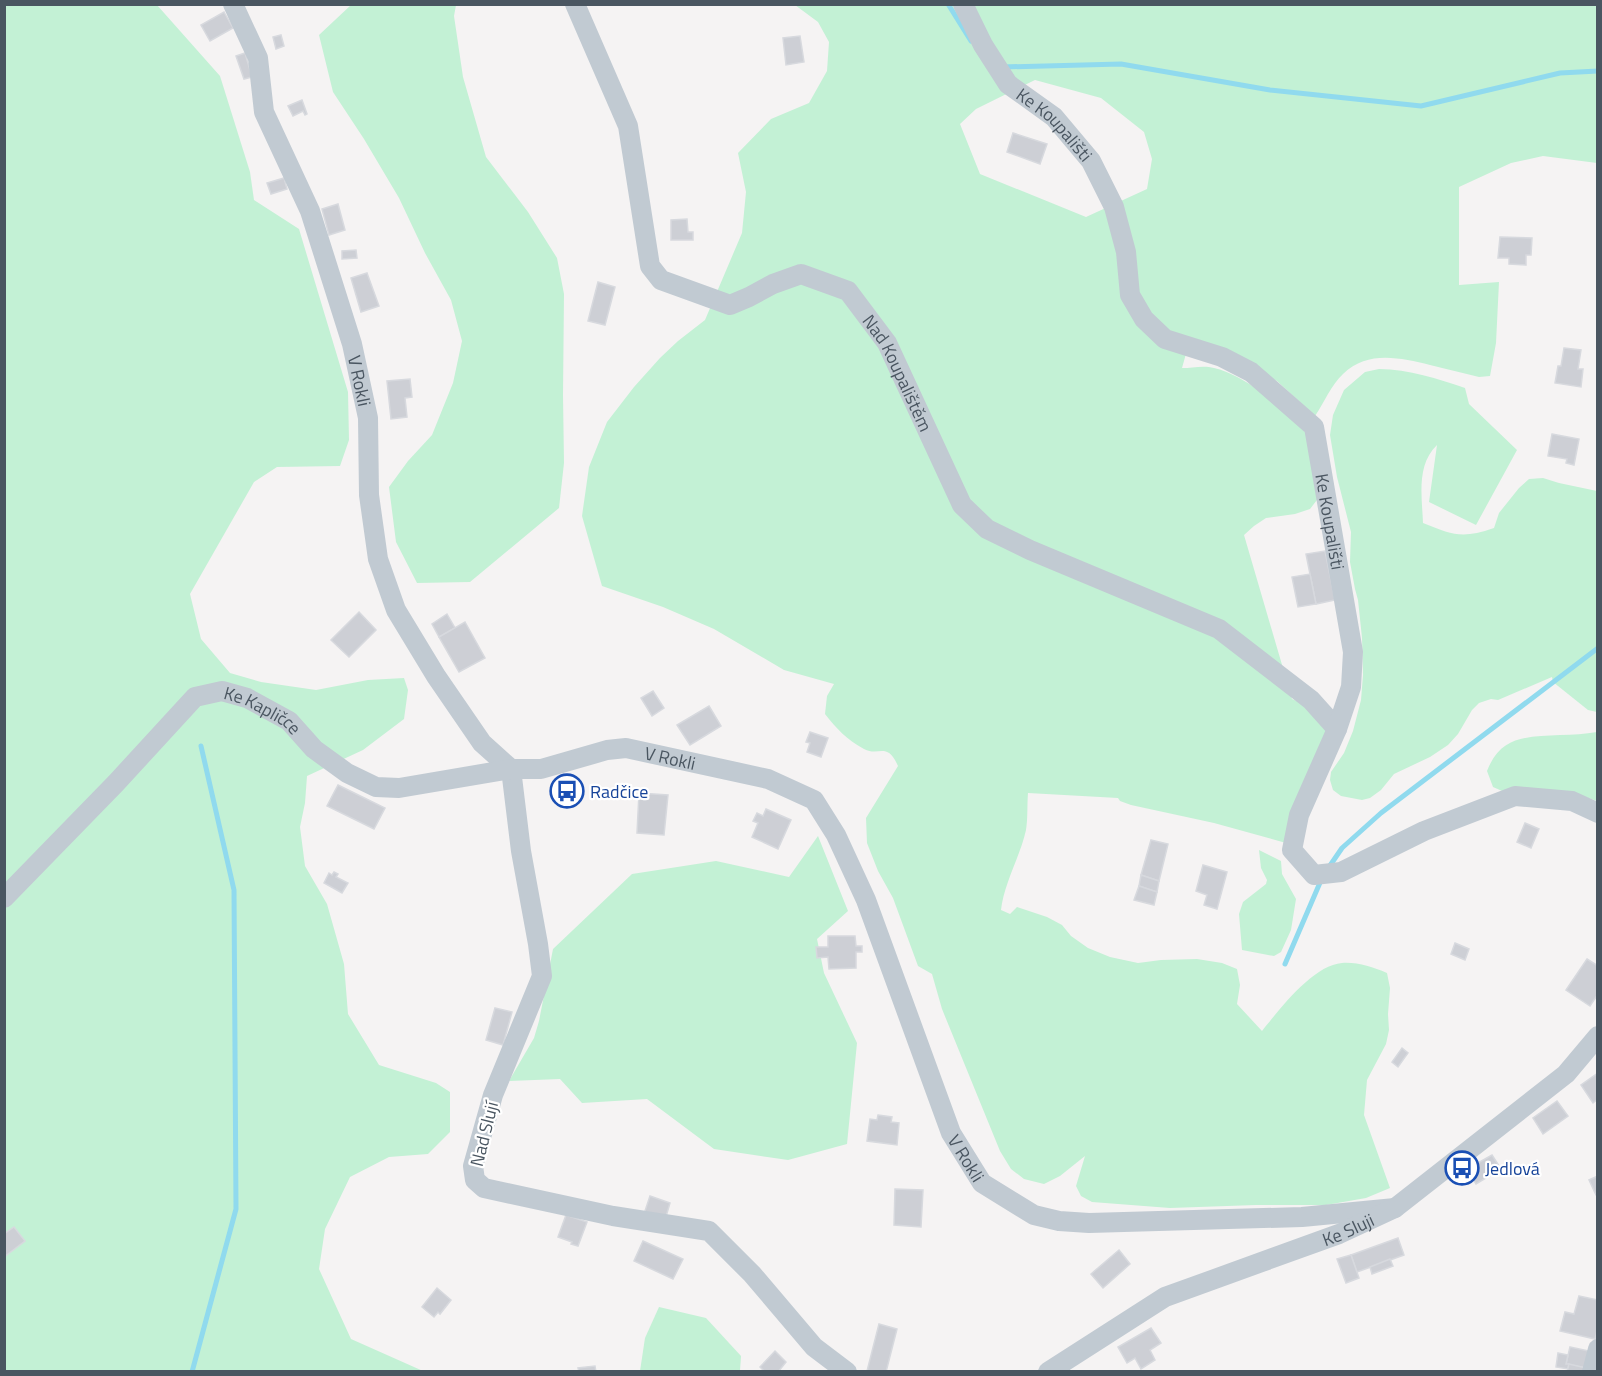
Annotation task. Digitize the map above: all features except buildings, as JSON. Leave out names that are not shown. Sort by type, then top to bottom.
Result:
[{"type":"street","name":"V Rokli","points":[[233,4],[258,58],[264,112],[310,211],[352,344],[368,418],[369,495],[378,560],[396,610],[436,676],[482,743],[511,769],[541,769],[607,750],[626,748],[768,779],[814,801],[836,835],[866,900],[951,1133],[982,1184],[1034,1215],[1059,1221],[1089,1223],[1302,1217],[1395,1208]]},
{"type":"street","name":"Nad Koupalištěm","points":[[575,4],[628,126],[650,266],[661,280],[730,305],[773,284],[801,274],[848,291],[887,343],[962,505],[987,529],[1030,550],[1219,629],[1311,700],[1337,729]]},
{"type":"street","name":"Ke Koupališti","points":[[963,4],[1008,84],[1054,117],[1091,161],[1114,207],[1126,252],[1130,295],[1144,319],[1165,339],[1222,357],[1251,372],[1314,427],[1353,652],[1351,687],[1337,729],[1299,815],[1292,850],[1314,875],[1341,872],[1424,831],[1515,796],[1572,801],[1598,813]]},
{"type":"street","name":"Ke Kapličce","points":[[4,898],[195,697],[222,692],[247,699],[289,721],[314,749],[347,773],[376,787],[399,788],[511,769]]},
{"type":"street","name":"Nad Slují","points":[[511,769],[521,851],[542,976],[493,1095],[473,1166],[475,1180],[484,1188],[492,1190],[613,1216],[709,1231],[752,1274],[814,1347],[847,1371]]},
{"type":"street","name":"Ke Sluji","points":[[1057,1368],[1165,1297],[1339,1234],[1395,1208],[1566,1074],[1598,1036]]},
{"type":"street","points":[[1592,1371],[1598,1349]]},
{"type":"green space","points":[[5,5],[157,5],[220,76],[250,172],[254,200],[299,229],[348,392],[349,440],[340,466],[277,467],[254,482],[190,594],[201,639],[230,673],[261,682],[316,690],[368,680],[404,678],[408,690],[404,719],[363,750],[307,776],[300,827],[305,866],[327,904],[344,964],[348,1014],[379,1065],[436,1083],[450,1092],[450,1132],[428,1154],[389,1157],[350,1177],[325,1229],[319,1269],[351,1339],[423,1371],[5,1372]]},
{"type":"green space","points":[[351,5],[456,5],[454,16],[463,77],[486,157],[528,212],[557,258],[564,294],[564,463],[559,508],[470,582],[417,583],[396,542],[389,487],[408,461],[432,435],[453,383],[462,341],[451,300],[425,253],[399,198],[333,92],[319,35]]},
{"type":"green space","points":[[795,5],[1597,5],[1597,163],[1543,156],[1511,163],[1459,187],[1459,285],[1499,282],[1496,343],[1490,376],[1479,377],[1396,358],[1363,361],[1339,378],[1315,416],[1277,381],[1230,355],[1189,343],[1182,368],[1214,368],[1255,388],[1297,422],[1307,435],[1314,451],[1320,496],[1310,509],[1295,514],[1266,518],[1244,535],[1292,699],[1306,705],[1326,730],[1328,740],[1286,843],[1214,823],[1131,805],[1118,798],[1028,793],[1026,830],[1001,910],[1010,914],[1017,907],[1047,917],[1062,925],[1071,936],[1088,948],[1110,957],[1138,963],[1197,959],[1222,963],[1237,969],[1240,985],[1237,1004],[1262,1031],[1308,980],[1331,966],[1354,963],[1387,973],[1390,988],[1389,1030],[1386,1044],[1367,1080],[1364,1115],[1390,1188],[1366,1198],[1326,1205],[1170,1208],[1092,1202],[1081,1196],[1076,1186],[1085,1156],[1060,1176],[1044,1184],[1024,1179],[1011,1169],[1000,1151],[942,1009],[932,974],[918,966],[893,898],[878,871],[867,843],[866,818],[898,766],[894,758],[886,752],[864,749],[842,733],[825,714],[827,696],[834,684],[784,670],[714,629],[663,607],[602,586],[582,516],[589,467],[607,422],[634,387],[678,341],[705,320],[742,233],[746,192],[738,153],[771,119],[809,103],[827,71],[829,42],[818,22]],"holes":[[[1035,80],[1101,98],[1144,132],[1152,159],[1147,189],[1086,217],[980,174],[960,124],[976,109]]]},
{"type":"green space","points":[[1379,369],[1412,373],[1465,388],[1469,404],[1517,450],[1476,525],[1429,502],[1437,445],[1430,453],[1423,472],[1421,492],[1423,523],[1458,534],[1474,534],[1494,528],[1499,513],[1529,479],[1543,478],[1597,491],[1597,712],[1588,710],[1553,682],[1552,677],[1498,700],[1491,699],[1479,703],[1448,745],[1430,757],[1394,774],[1381,790],[1370,798],[1362,800],[1341,796],[1333,790],[1330,780],[1331,772],[1344,753],[1353,731],[1361,700],[1363,675],[1358,600],[1350,562],[1351,532],[1337,477],[1330,435],[1333,415],[1344,390],[1365,372]]},
{"type":"green space","points":[[1597,732],[1597,801],[1577,794],[1509,794],[1493,787],[1487,771],[1500,750],[1508,744],[1526,738]]},
{"type":"green space","points":[[818,836],[848,911],[817,939],[824,973],[857,1043],[847,1144],[788,1160],[714,1149],[647,1099],[582,1103],[560,1079],[509,1081],[534,1038],[553,949],[632,874],[716,861],[789,877]]},
{"type":"green space","points":[[1259,850],[1281,861],[1282,874],[1296,899],[1291,930],[1281,952],[1274,956],[1242,950],[1239,914],[1243,902],[1266,884],[1267,880],[1261,868]]},
{"type":"green space","points":[[659,1307],[706,1318],[741,1356],[740,1371],[640,1371],[645,1338]]},
{"type":"waterway","points":[[948,4],[971,41]]},
{"type":"waterway","points":[[1002,67],[1121,64],[1270,90],[1421,106],[1560,73],[1598,71]]},
{"type":"waterway","points":[[1329,867],[1342,848],[1381,813],[1598,648]]},
{"type":"waterway","points":[[192,1372],[236,1209],[234,890],[201,746]]},
{"type":"waterway","points":[[1285,964],[1322,878]]},
{"type":"place","name":"Radčice","points":[[567,791]]},
{"type":"place","name":"Jedlová","points":[[1462,1168]]}]
